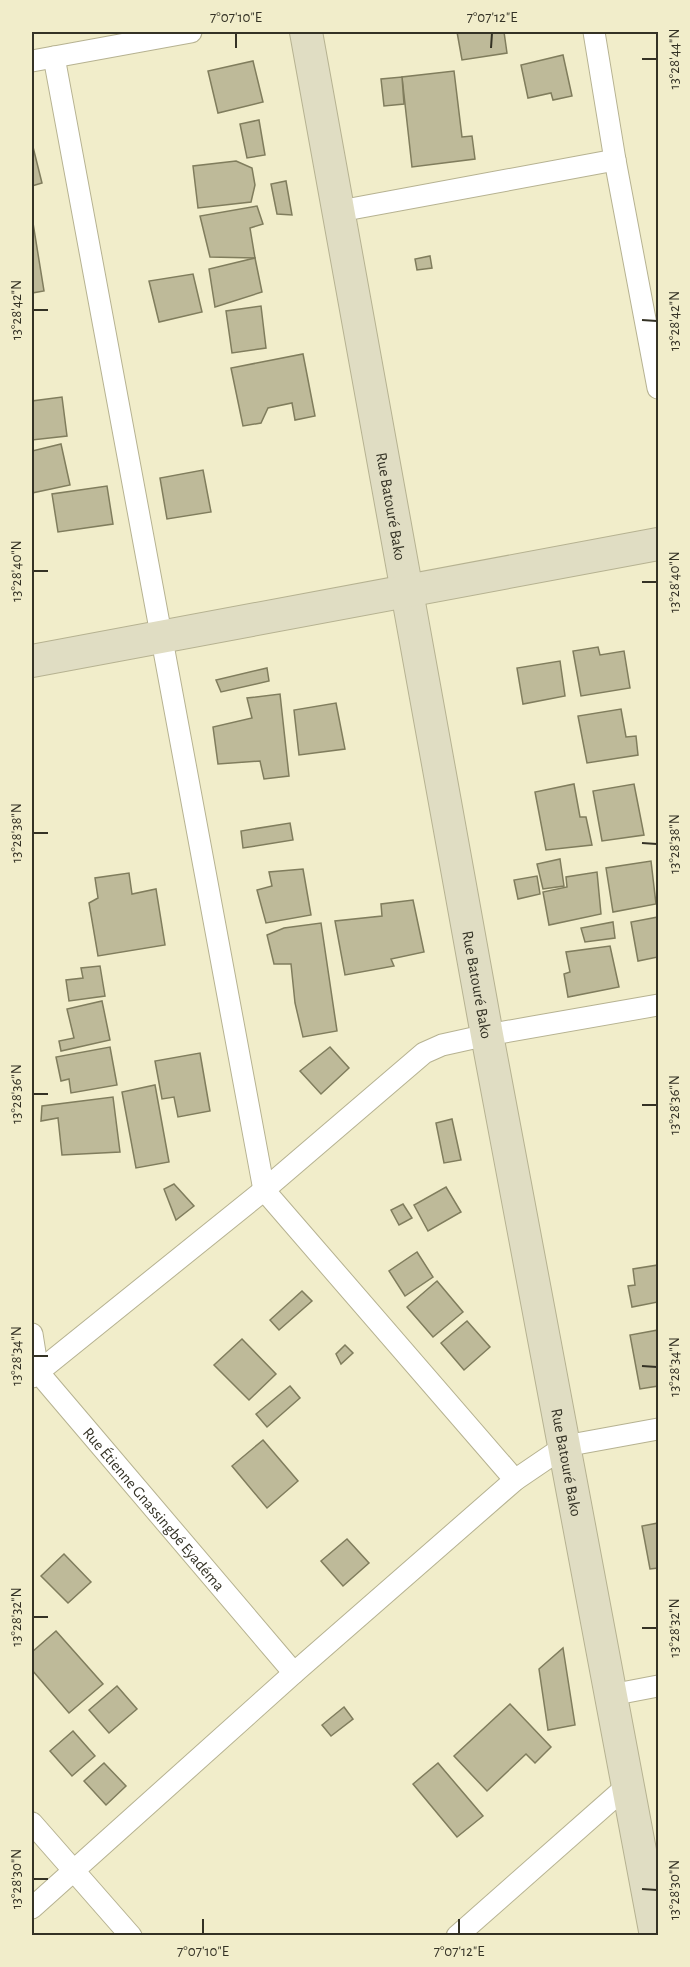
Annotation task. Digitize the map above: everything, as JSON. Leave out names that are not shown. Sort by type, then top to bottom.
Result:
[{"type":"main road","name":"Rue Batouré Bako","points":[[306,32],[487,1035],[656,1935]]},
{"type":"main road","points":[[32,661],[658,544]]},
{"type":"street","points":[[32,61],[191,32]]},
{"type":"street","points":[[594,32],[615,160],[658,388]]},
{"type":"street","points":[[54,57],[264,1190],[515,1480]]},
{"type":"street","points":[[340,211],[615,160]]},
{"type":"street","points":[[35,1374],[264,1190],[424,1053],[442,1045],[487,1035],[658,1005]]},
{"type":"street","points":[[32,1334],[35,1374]]},
{"type":"street","name":"Rue Étienne Gnassingbé Eyadéma","points":[[35,1374],[294,1673]]},
{"type":"street","points":[[32,1908],[294,1673],[515,1480],[565,1446],[658,1429]]},
{"type":"street","points":[[610,1695],[658,1686]]},
{"type":"street","points":[[457,1935],[627,1786]]},
{"type":"street","points":[[32,1823],[131,1935]]},
{"type":"building","points":[[457,32],[504,32],[507,53],[462,60]]},
{"type":"building","points":[[563,55],[572,96],[553,100],[551,93],[528,98],[521,65]]},
{"type":"building","points":[[253,61],[263,102],[218,113],[208,71]]},
{"type":"building","points":[[454,71],[462,137],[472,136],[475,159],[412,167],[402,77]]},
{"type":"building","points":[[402,77],[404,104],[384,106],[381,79]]},
{"type":"building","points":[[259,120],[265,155],[247,158],[240,124]]},
{"type":"building","points":[[32,143],[42,183],[32,186]]},
{"type":"building","points":[[236,161],[252,168],[255,185],[251,202],[198,208],[193,166]]},
{"type":"building","points":[[286,181],[292,215],[277,214],[271,184]]},
{"type":"building","points":[[257,206],[263,224],[250,228],[255,258],[210,257],[200,216]]},
{"type":"building","points":[[32,223],[44,291],[32,293]]},
{"type":"building","points":[[430,256],[432,268],[417,270],[415,259]]},
{"type":"building","points":[[255,258],[262,292],[215,307],[209,269]]},
{"type":"building","points":[[193,274],[202,312],[159,322],[149,281]]},
{"type":"building","points":[[261,306],[266,348],[232,353],[226,311]]},
{"type":"building","points":[[303,354],[315,416],[295,420],[292,403],[268,408],[261,423],[243,426],[231,368]]},
{"type":"building","points":[[62,397],[67,436],[32,440],[32,401]]},
{"type":"building","points":[[61,444],[70,485],[32,493],[32,451]]},
{"type":"building","points":[[203,470],[211,512],[167,519],[160,478]]},
{"type":"building","points":[[107,486],[113,524],[58,532],[52,494]]},
{"type":"building","points":[[598,647],[600,655],[624,651],[630,688],[581,696],[573,651]]},
{"type":"building","points":[[560,661],[565,696],[523,704],[517,668]]},
{"type":"building","points":[[267,668],[269,681],[221,692],[216,680]]},
{"type":"building","points":[[280,694],[289,776],[264,779],[260,761],[218,764],[213,727],[252,718],[247,698]]},
{"type":"building","points":[[336,703],[345,749],[299,755],[294,710]]},
{"type":"building","points":[[621,709],[626,737],[636,736],[638,755],[587,763],[578,716]]},
{"type":"building","points":[[574,784],[580,817],[586,817],[592,845],[546,850],[535,792]]},
{"type":"building","points":[[634,784],[644,835],[602,841],[593,791]]},
{"type":"building","points":[[290,823],[293,840],[243,848],[241,831]]},
{"type":"building","points":[[560,859],[564,886],[543,889],[537,864]]},
{"type":"building","points":[[651,861],[656,904],[613,912],[606,868]]},
{"type":"building","points":[[303,869],[311,915],[266,923],[257,890],[272,886],[269,872]]},
{"type":"building","points":[[597,872],[601,914],[549,925],[543,892],[567,887],[566,877]]},
{"type":"building","points":[[129,873],[132,894],[156,889],[165,945],[98,956],[89,903],[98,898],[95,878]]},
{"type":"building","points":[[537,876],[540,894],[518,899],[514,880]]},
{"type":"building","points":[[413,900],[424,952],[391,959],[394,966],[345,975],[335,921],[382,916],[381,904]]},
{"type":"building","points":[[658,917],[658,957],[638,961],[631,922]]},
{"type":"building","points":[[613,922],[615,938],[585,942],[581,928]]},
{"type":"building","points":[[321,923],[337,1031],[303,1037],[295,1003],[291,964],[274,964],[267,935],[284,928]]},
{"type":"building","points":[[610,946],[619,987],[568,997],[564,974],[570,972],[566,952]]},
{"type":"building","points":[[100,966],[105,996],[69,1001],[66,980],[83,978],[81,968]]},
{"type":"building","points":[[102,1001],[110,1040],[61,1051],[59,1041],[74,1038],[67,1009]]},
{"type":"building","points":[[110,1047],[117,1085],[71,1093],[69,1079],[61,1081],[56,1057]]},
{"type":"building","points":[[330,1047],[349,1068],[321,1094],[300,1071]]},
{"type":"building","points":[[200,1053],[210,1111],[178,1117],[174,1097],[162,1099],[155,1061]]},
{"type":"building","points":[[155,1085],[169,1162],[136,1168],[122,1092]]},
{"type":"building","points":[[113,1097],[120,1152],[62,1155],[58,1118],[41,1121],[42,1106]]},
{"type":"building","points":[[452,1119],[461,1160],[444,1163],[436,1123]]},
{"type":"building","points":[[174,1184],[194,1206],[176,1220],[164,1189]]},
{"type":"building","points":[[446,1187],[461,1212],[428,1231],[414,1205]]},
{"type":"building","points":[[403,1204],[412,1218],[399,1225],[391,1210]]},
{"type":"building","points":[[417,1252],[433,1277],[405,1296],[389,1271]]},
{"type":"building","points":[[658,1265],[658,1302],[632,1307],[628,1286],[635,1285],[633,1269]]},
{"type":"building","points":[[437,1281],[463,1312],[433,1337],[407,1307]]},
{"type":"building","points":[[302,1291],[312,1301],[279,1330],[270,1320]]},
{"type":"building","points":[[467,1321],[490,1347],[464,1370],[441,1343]]},
{"type":"building","points":[[658,1330],[658,1386],[640,1389],[630,1335]]},
{"type":"building","points":[[242,1339],[276,1374],[249,1400],[214,1365]]},
{"type":"building","points":[[345,1345],[353,1353],[341,1364],[336,1354]]},
{"type":"building","points":[[290,1386],[300,1398],[267,1427],[256,1414]]},
{"type":"building","points":[[263,1440],[298,1481],[267,1508],[232,1466]]},
{"type":"building","points":[[658,1523],[658,1568],[650,1569],[642,1526]]},
{"type":"building","points":[[347,1539],[369,1563],[343,1586],[321,1561]]},
{"type":"building","points":[[64,1554],[91,1582],[68,1603],[41,1576]]},
{"type":"building","points":[[56,1631],[103,1684],[69,1713],[32,1670],[32,1652]]},
{"type":"building","points":[[563,1648],[575,1725],[548,1730],[539,1669]]},
{"type":"building","points":[[117,1686],[137,1709],[109,1733],[89,1710]]},
{"type":"building","points":[[510,1704],[551,1747],[535,1763],[526,1754],[487,1791],[454,1756]]},
{"type":"building","points":[[344,1707],[353,1719],[331,1736],[322,1725]]},
{"type":"building","points":[[73,1731],[95,1756],[72,1776],[50,1751]]},
{"type":"building","points":[[104,1763],[126,1786],[106,1805],[84,1781]]},
{"type":"building","points":[[438,1763],[483,1816],[457,1837],[413,1784]]}]
